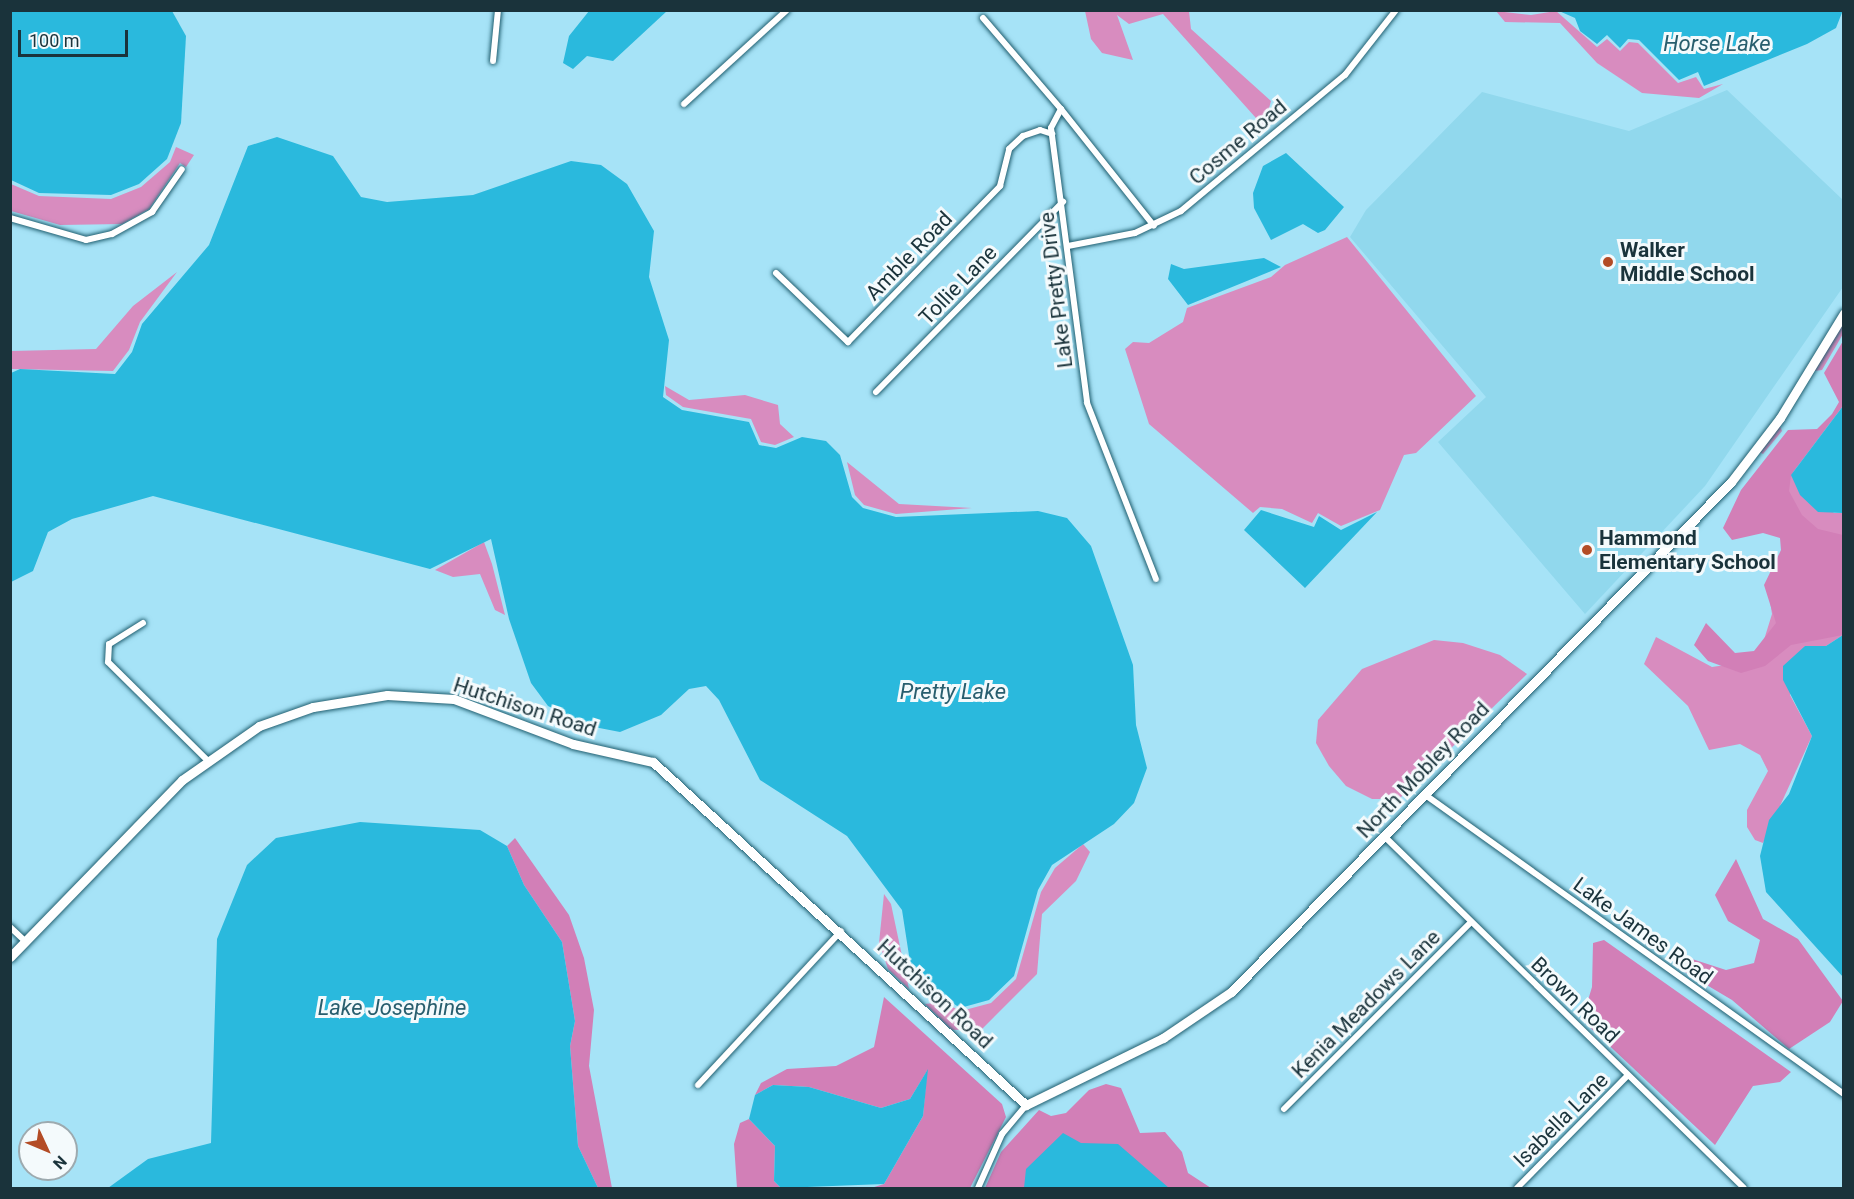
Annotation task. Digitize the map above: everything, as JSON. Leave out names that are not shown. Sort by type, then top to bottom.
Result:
[{"type":"street","points":[[493,61],[498,10]]},
{"type":"street","points":[[684,104],[787,10]]},
{"type":"street","name":"Cosme Road","points":[[1068,246],[1154,226],[1180,211],[1345,75],[1396,10]]},
{"type":"street","points":[[982,18],[1061,109],[1154,226]]},
{"type":"street","name":"Lake Pretty Drive","points":[[1061,109],[1052,134],[1063,202],[1087,403],[1156,579]]},
{"type":"street","name":"Amble Road","points":[[776,273],[848,342],[1000,186],[1009,149],[1023,136],[1040,130],[1052,134]]},
{"type":"street","points":[[10,219],[86,240],[112,234],[152,212],[182,169]]},
{"type":"street","name":"Tollie Lane","points":[[876,392],[1063,202]]},
{"type":"street","name":"North Mobley Road","points":[[978,1188],[1002,1134],[1026,1105],[1203,1014],[1231,992],[1731,482],[1780,418],[1844,314]]},
{"type":"street","points":[[143,623],[109,644],[108,662],[208,761]]},
{"type":"street","name":"Hutchison Road","points":[[10,957],[182,780],[259,726],[313,707],[387,695],[454,699],[573,744],[653,762],[841,931],[1026,1105]]},
{"type":"street","name":"Lake James Road","points":[[1424,794],[1844,1094]]},
{"type":"street","name":"Brown Road","points":[[1384,836],[1744,1188]]},
{"type":"street","name":"Kenia Meadows Lane","points":[[1284,1109],[1471,922]]},
{"type":"street","points":[[10,927],[25,941]]},
{"type":"street","points":[[698,1085],[841,931]]},
{"type":"street","name":"Isabella Lane","points":[[1517,1188],[1628,1075]]},
{"type":"shaded area","points":[[1085,11],[1189,11],[1191,29],[1271,101],[1264,127],[1163,14],[1129,24],[1117,15],[1133,60],[1102,53],[1091,39]]},
{"type":"shaded area","points":[[1496,11],[1531,15],[1556,11],[1597,47],[1607,39],[1620,51],[1629,42],[1638,43],[1678,83],[1696,77],[1704,89],[1723,84],[1699,98],[1642,93],[1597,63],[1560,23],[1505,22]]},
{"type":"shaded area","name":"Walker Middle School","points":[[1727,90],[1843,200],[1843,287],[1705,486],[1585,614],[1438,442],[1486,397],[1350,237],[1366,210],[1482,92],[1629,131]]},
{"type":"shaded area","points":[[176,147],[194,155],[186,167],[180,163],[149,209],[122,224],[60,225],[11,211],[11,184],[39,196],[111,199],[141,187],[170,162]]},
{"type":"shaded area","points":[[1347,237],[1476,396],[1416,453],[1404,455],[1380,510],[1341,526],[1318,513],[1312,523],[1282,509],[1260,507],[1253,513],[1149,424],[1125,349],[1133,342],[1149,343],[1183,322],[1187,308],[1271,277],[1285,265]]},
{"type":"shaded area","points":[[177,272],[140,322],[129,350],[113,371],[11,369],[11,351],[96,349],[133,306]]},
{"type":"shaded area","points":[[1843,322],[1843,334],[1822,370],[1814,371],[1780,426],[1782,431],[1763,454],[1759,452]]},
{"type":"shaded area","points":[[1843,341],[1843,406],[1791,475],[1789,491],[1802,515],[1818,529],[1843,535],[1843,635],[1791,645],[1765,666],[1741,673],[1708,661],[1694,645],[1706,623],[1735,653],[1754,651],[1776,623],[1764,585],[1781,550],[1780,538],[1763,533],[1732,540],[1723,528],[1741,490],[1788,430],[1817,429],[1832,414],[1839,402],[1824,373]]},
{"type":"shaded area","points":[[665,386],[689,400],[745,395],[778,405],[780,424],[794,437],[775,445],[761,442],[751,419],[683,407],[666,395]]},
{"type":"shaded area","points":[[1778,456],[1834,513],[1843,513],[1843,635],[1826,646],[1805,646],[1790,695],[1812,736],[1763,843],[1755,840],[1747,827],[1747,810],[1768,771],[1760,755],[1740,744],[1709,750],[1688,706],[1644,664],[1656,637],[1712,667],[1746,662],[1763,643],[1772,614],[1768,588],[1783,564]]},
{"type":"shaded area","points":[[847,462],[899,504],[972,508],[896,514],[864,505],[855,495]]},
{"type":"shaded area","points":[[484,542],[505,615],[495,610],[480,574],[453,577],[435,570]]},
{"type":"shaded area","points":[[1434,640],[1463,643],[1500,655],[1527,674],[1399,799],[1372,799],[1346,786],[1329,766],[1316,743],[1318,720],[1362,669]]},
{"type":"shaded area","points":[[515,838],[569,915],[584,958],[594,1010],[589,1066],[612,1188],[598,1188],[578,1146],[570,1046],[575,1021],[562,942],[524,885],[507,846]]},
{"type":"shaded area","points":[[1083,844],[1090,852],[1076,881],[1042,914],[1037,974],[982,1029],[952,1030],[925,1004],[942,1002],[961,1011],[991,1003],[1016,979],[1041,892],[1055,868]]},
{"type":"shaded area","points":[[1736,859],[1763,919],[1798,939],[1843,1001],[1830,1022],[1789,1049],[1732,1000],[1683,971],[1689,958],[1726,970],[1754,963],[1760,940],[1728,921],[1715,895]]},
{"type":"shaded area","points":[[884,894],[891,904],[909,989],[888,969],[879,943]]},
{"type":"shaded area","points":[[1604,940],[1791,1072],[1780,1082],[1753,1086],[1715,1145],[1582,1020],[1592,987],[1593,943]]},
{"type":"shaded area","points":[[884,997],[1002,1104],[1006,1117],[970,1188],[871,1188],[884,1184],[923,1116],[927,1071],[910,1099],[881,1108],[809,1087],[773,1085],[755,1095],[761,1083],[787,1069],[836,1066],[874,1047]]},
{"type":"shaded area","points":[[1106,1084],[1121,1088],[1140,1133],[1165,1132],[1182,1152],[1188,1173],[1211,1188],[985,1188],[1001,1152],[1039,1110],[1051,1116],[1066,1113],[1089,1090]]},
{"type":"shaded area","points":[[749,1119],[775,1146],[774,1181],[781,1188],[737,1188],[734,1144],[740,1123]]},
{"type":"water","points":[[11,10],[172,11],[186,36],[181,123],[167,159],[139,184],[111,195],[39,193],[11,180]]},
{"type":"water","name":"Horse Lake","points":[[1843,10],[1836,28],[1807,44],[1704,86],[1698,72],[1679,80],[1639,40],[1628,39],[1620,48],[1607,35],[1597,44],[1580,31],[1575,18],[1559,11]]},
{"type":"water","points":[[589,11],[667,11],[613,61],[587,56],[573,69],[563,63],[569,36]]},
{"type":"water","name":"Pretty Lake","points":[[277,137],[333,156],[361,197],[387,202],[473,195],[571,161],[601,165],[627,184],[654,231],[649,277],[669,340],[663,397],[682,410],[749,422],[759,445],[776,448],[802,437],[826,441],[840,455],[852,497],[863,508],[896,517],[1038,511],[1067,518],[1091,546],[1133,665],[1136,725],[1147,768],[1134,803],[1114,824],[1052,865],[1038,890],[1014,976],[989,1000],[960,1008],[912,975],[902,910],[847,836],[760,780],[719,700],[706,686],[689,689],[661,715],[620,732],[589,726],[548,706],[531,683],[509,619],[491,539],[430,569],[153,496],[72,519],[48,532],[33,571],[11,582],[11,373],[20,369],[115,374],[132,352],[142,324],[209,245],[248,146]]},
{"type":"water","points":[[1286,153],[1344,207],[1325,230],[1318,233],[1303,224],[1271,240],[1254,208],[1253,193],[1263,166]]},
{"type":"water","points":[[1264,258],[1281,267],[1188,305],[1168,279],[1171,264],[1184,269]]},
{"type":"water","points":[[1843,406],[1843,513],[1818,512],[1800,495],[1791,475]]},
{"type":"water","points":[[1261,510],[1314,527],[1319,516],[1341,530],[1377,512],[1305,588],[1244,530]]},
{"type":"water","points":[[1843,635],[1843,977],[1766,892],[1760,856],[1769,820],[1789,794],[1812,736],[1783,680],[1783,666],[1805,646],[1826,646]]},
{"type":"water","name":"Lake Josephine","points":[[360,822],[480,830],[507,846],[524,885],[562,942],[575,1021],[570,1046],[578,1146],[598,1188],[108,1188],[148,1159],[211,1143],[217,939],[247,865],[276,838]]},
{"type":"water","points":[[928,1069],[923,1116],[884,1184],[781,1188],[774,1181],[775,1146],[749,1119],[755,1095],[773,1085],[809,1087],[881,1108],[910,1099]]},
{"type":"water","points":[[1063,1133],[1081,1143],[1118,1144],[1169,1188],[1024,1188],[1026,1169]]},
{"type":"place","name":"Walker Middle School","points":[[1608,262]]},
{"type":"place","name":"Hammond Elementary School","points":[[1587,550]]}]
